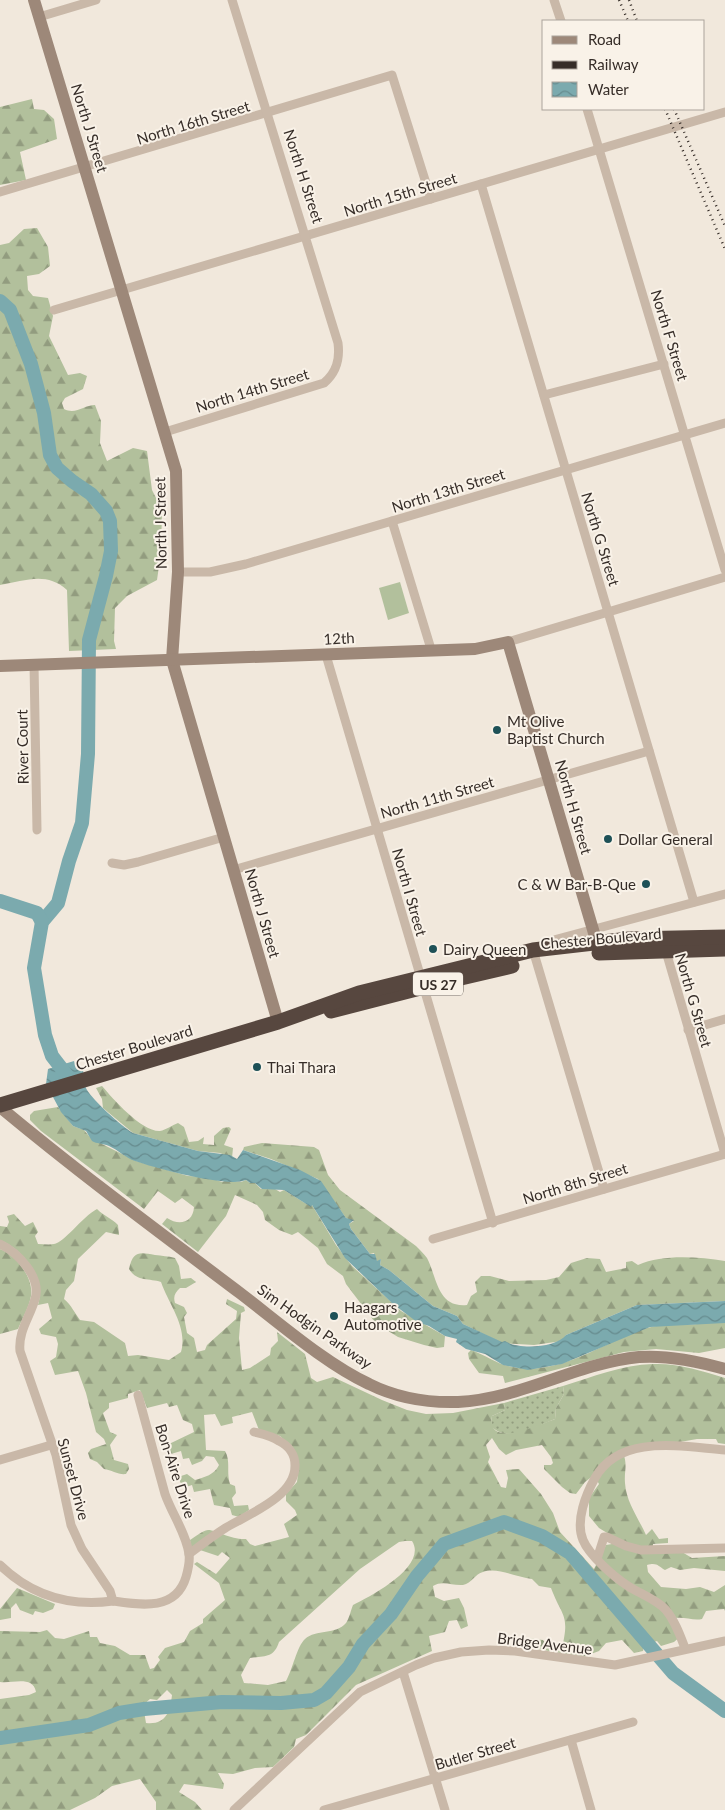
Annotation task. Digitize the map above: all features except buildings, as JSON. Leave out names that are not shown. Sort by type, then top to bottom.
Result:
[{"type":"highway","name":"Chester Boulevard","points":[[664,944],[725,938]]},
{"type":"highway","name":"Chester Boulevard","points":[[3,1104],[278,1022],[363,1005],[422,982],[535,955],[597,942],[664,944],[725,949]]},
{"type":"street","name":"North J Street","points":[[34,0],[86,168],[178,483],[178,572],[172,660],[278,1022]]},
{"type":"street","points":[[39,17],[96,0]]},
{"type":"street","name":"North H Street","points":[[232,0],[338,343],[338,362]]},
{"type":"street","points":[[554,0],[561,20]]},
{"type":"street","name":"North 16th Street","points":[[0,192],[392,76],[431,199]]},
{"type":"street","name":"North F Street","points":[[587,110],[725,570]]},
{"type":"street","name":"North 15th Street","points":[[54,310],[725,112]]},
{"type":"street","name":"North G Street","points":[[481,184],[694,902]]},
{"type":"street","name":"North 14th Street","points":[[164,432],[324,383],[338,362]]},
{"type":"street","points":[[544,395],[664,364]]},
{"type":"street","name":"North 13th Street","points":[[178,572],[222,571],[725,423]]},
{"type":"street","points":[[392,521],[432,649]]},
{"type":"street","points":[[508,642],[725,577]]},
{"type":"street","name":"North H Street","points":[[508,642],[597,942]]},
{"type":"street","name":"12th","points":[[0,666],[326,655],[432,649],[475,649],[508,642]]},
{"type":"street","name":"North I Street","points":[[326,655],[493,1222]]},
{"type":"street","name":"River Court","points":[[34,664],[37,830]]},
{"type":"street","name":"North 11th Street","points":[[233,870],[650,751]]},
{"type":"street","points":[[112,863],[138,862],[224,837]]},
{"type":"street","name":"Chester Boulevard","points":[[535,955],[550,941],[597,942],[694,902],[725,894]]},
{"type":"street","name":"North G Street","points":[[664,944],[725,1154]]},
{"type":"street","points":[[535,955],[604,1189]]},
{"type":"street","points":[[688,1030],[725,1019]]},
{"type":"street","name":"Sim Hodgin Parkway","points":[[3,1104],[57,1154],[287,1329],[348,1373],[388,1392],[430,1401],[480,1399],[522,1390],[613,1362],[638,1358],[676,1358],[725,1369]]},
{"type":"street","name":"North 8th Street","points":[[434,1239],[725,1154]]},
{"type":"street","name":"Sunset Drive","points":[[0,1244],[21,1259],[28,1269],[36,1290],[35,1299],[19,1343],[31,1389],[62,1482],[71,1525],[82,1550],[110,1591],[113,1601]]},
{"type":"street","name":"Bon-Aire Drive","points":[[138,1395],[166,1494],[189,1554]]},
{"type":"street","points":[[0,1565],[24,1584],[62,1600],[89,1604],[113,1601],[137,1605],[160,1604],[169,1600],[182,1590],[188,1572],[189,1554],[216,1534],[274,1498],[290,1485],[295,1472],[295,1460],[290,1449],[279,1440],[254,1432]]},
{"type":"street","points":[[0,1460],[51,1445]]},
{"type":"street","points":[[685,1648],[666,1611],[650,1598],[615,1578],[583,1539],[583,1502],[599,1470],[607,1462],[623,1452],[640,1448],[666,1446],[725,1450]]},
{"type":"street","points":[[598,1559],[604,1537],[640,1550],[725,1548]]},
{"type":"street","name":"Bridge Avenue","points":[[234,1810],[360,1692],[434,1658],[476,1650],[515,1651],[607,1665],[621,1665],[671,1651],[725,1641]]},
{"type":"street","points":[[403,1672],[445,1810]]},
{"type":"street","name":"Butler Street","points":[[324,1810],[633,1722]]},
{"type":"street","points":[[570,1740],[591,1810]]},
{"type":"green space","points":[[32,99],[34,109],[44,110],[54,119],[57,139],[20,152],[26,180],[0,185],[0,107]]},
{"type":"green space","points":[[37,228],[48,247],[50,266],[39,274],[27,276],[28,290],[33,296],[48,298],[53,316],[49,336],[68,375],[80,373],[87,376],[83,389],[65,398],[62,403],[64,409],[72,411],[95,405],[101,421],[100,443],[107,461],[133,448],[147,451],[152,490],[162,510],[161,552],[157,580],[127,596],[115,608],[114,641],[116,649],[69,651],[67,590],[59,584],[43,579],[35,579],[0,585],[0,245],[9,243],[24,229]]},
{"type":"green space","points":[[400,582],[409,613],[388,620],[379,588]]},
{"type":"green space","points":[[102,1086],[137,1121],[153,1130],[160,1131],[178,1123],[184,1127],[189,1142],[198,1141],[204,1137],[203,1144],[214,1145],[214,1136],[223,1128],[229,1127],[231,1129],[224,1145],[233,1148],[232,1158],[220,1153],[198,1151],[133,1133],[103,1108],[102,1099],[96,1088]]},
{"type":"green space","points":[[58,1107],[73,1126],[84,1130],[98,1142],[136,1161],[188,1176],[208,1177],[222,1182],[227,1180],[241,1182],[246,1180],[250,1183],[255,1183],[261,1189],[275,1189],[280,1192],[284,1190],[308,1205],[312,1205],[336,1245],[352,1266],[401,1311],[445,1336],[444,1347],[437,1348],[398,1337],[374,1321],[346,1284],[343,1276],[327,1264],[318,1248],[298,1232],[292,1235],[279,1230],[265,1220],[263,1212],[257,1205],[235,1195],[226,1216],[198,1252],[162,1224],[167,1218],[176,1222],[185,1222],[191,1217],[194,1207],[182,1198],[175,1203],[158,1191],[144,1209],[41,1131],[30,1120],[30,1115],[34,1111]]},
{"type":"green space","points":[[262,1143],[314,1147],[319,1150],[328,1175],[340,1190],[416,1246],[427,1258],[444,1296],[450,1302],[457,1305],[467,1305],[471,1296],[477,1292],[475,1282],[481,1276],[490,1276],[509,1281],[546,1280],[559,1277],[571,1263],[587,1258],[600,1259],[606,1272],[626,1268],[626,1262],[632,1261],[638,1265],[669,1258],[704,1258],[725,1261],[725,1301],[637,1305],[566,1335],[562,1341],[534,1345],[502,1343],[463,1324],[457,1316],[433,1306],[389,1270],[380,1265],[381,1259],[377,1262],[374,1253],[370,1254],[351,1229],[349,1224],[354,1221],[346,1218],[318,1179],[271,1159],[243,1150],[244,1147]]},
{"type":"green space","points":[[97,1209],[118,1225],[119,1235],[106,1232],[78,1259],[74,1281],[66,1290],[64,1299],[80,1320],[94,1322],[125,1343],[128,1356],[138,1355],[169,1360],[181,1352],[182,1334],[180,1325],[161,1282],[139,1278],[129,1269],[135,1256],[145,1253],[175,1258],[179,1266],[181,1279],[191,1278],[196,1282],[186,1288],[180,1288],[174,1298],[175,1303],[184,1307],[187,1313],[184,1317],[187,1333],[194,1338],[197,1352],[205,1350],[207,1345],[236,1319],[237,1311],[226,1304],[227,1299],[244,1307],[245,1311],[241,1313],[239,1338],[242,1370],[250,1368],[270,1355],[271,1348],[278,1341],[277,1332],[305,1354],[311,1378],[317,1382],[333,1377],[407,1410],[426,1414],[453,1413],[504,1403],[505,1410],[492,1416],[492,1426],[497,1432],[516,1432],[555,1419],[556,1408],[564,1394],[563,1386],[619,1369],[653,1364],[672,1365],[725,1378],[725,1444],[718,1443],[716,1439],[697,1439],[623,1452],[626,1490],[633,1510],[646,1535],[652,1529],[659,1539],[668,1538],[668,1543],[653,1544],[652,1554],[682,1552],[692,1558],[725,1556],[725,1571],[694,1568],[680,1570],[671,1567],[665,1570],[653,1564],[647,1565],[648,1572],[661,1587],[686,1589],[700,1587],[714,1592],[725,1585],[725,1611],[724,1609],[706,1611],[702,1619],[676,1618],[682,1635],[674,1642],[661,1646],[657,1641],[644,1646],[643,1651],[634,1653],[622,1640],[606,1643],[599,1651],[583,1657],[532,1648],[527,1643],[528,1638],[543,1640],[547,1645],[562,1648],[565,1628],[564,1616],[551,1588],[539,1586],[532,1579],[494,1571],[480,1573],[463,1585],[437,1584],[433,1586],[435,1597],[444,1601],[459,1598],[464,1608],[468,1626],[461,1629],[457,1620],[449,1621],[445,1632],[429,1636],[432,1651],[356,1685],[306,1735],[296,1739],[294,1747],[273,1767],[255,1768],[233,1774],[218,1773],[224,1784],[223,1789],[184,1784],[179,1792],[195,1802],[202,1810],[156,1810],[156,1802],[140,1779],[112,1786],[95,1798],[70,1810],[0,1810],[0,1699],[29,1695],[36,1692],[31,1684],[26,1682],[0,1682],[0,1631],[40,1632],[47,1630],[55,1638],[64,1639],[89,1631],[90,1637],[97,1637],[100,1643],[115,1646],[130,1655],[145,1655],[150,1669],[154,1668],[160,1660],[158,1657],[165,1648],[184,1642],[190,1631],[203,1623],[203,1619],[225,1600],[219,1583],[194,1564],[197,1562],[216,1574],[230,1558],[222,1552],[218,1556],[191,1547],[190,1540],[210,1530],[235,1538],[246,1539],[255,1546],[289,1537],[284,1524],[297,1515],[295,1510],[286,1501],[286,1494],[297,1482],[298,1474],[291,1447],[280,1436],[259,1430],[252,1412],[232,1417],[233,1423],[221,1426],[215,1414],[204,1415],[206,1450],[225,1451],[228,1459],[230,1484],[235,1486],[236,1493],[232,1498],[234,1506],[248,1505],[249,1510],[239,1517],[232,1515],[230,1508],[214,1505],[210,1489],[194,1492],[192,1485],[183,1488],[178,1477],[187,1474],[195,1480],[206,1477],[219,1465],[214,1457],[206,1456],[202,1461],[192,1465],[189,1458],[183,1459],[181,1451],[171,1454],[166,1453],[169,1444],[194,1432],[192,1424],[183,1420],[177,1405],[169,1407],[167,1403],[147,1408],[140,1390],[128,1394],[128,1398],[109,1403],[109,1408],[103,1413],[110,1432],[117,1435],[110,1445],[114,1460],[128,1464],[129,1469],[126,1474],[104,1469],[97,1462],[90,1459],[88,1453],[91,1449],[106,1444],[104,1439],[96,1432],[78,1371],[55,1375],[50,1361],[56,1357],[58,1344],[56,1337],[41,1334],[39,1329],[52,1318],[48,1303],[38,1305],[40,1295],[36,1275],[17,1250],[0,1240],[0,1226],[7,1227],[9,1222],[7,1216],[14,1214],[25,1226],[33,1222],[38,1232],[35,1236],[38,1244],[52,1244],[58,1243]],"holes":[[[492,1438],[499,1449],[506,1455],[516,1450],[542,1445],[553,1463],[551,1465],[544,1465],[544,1469],[570,1493],[576,1494],[585,1482],[594,1475],[599,1484],[589,1498],[589,1516],[599,1528],[612,1536],[612,1544],[606,1545],[594,1569],[560,1532],[553,1513],[541,1494],[519,1469],[506,1470],[508,1478],[506,1488],[501,1487],[488,1462],[490,1457],[486,1445]],[[412,1541],[415,1551],[412,1560],[405,1570],[396,1579],[353,1605],[347,1621],[342,1627],[315,1634],[305,1639],[286,1681],[268,1685],[244,1683],[241,1675],[250,1658],[272,1654],[279,1642],[360,1569],[399,1542]],[[167,1690],[172,1695],[166,1716],[158,1722],[146,1723],[143,1705],[150,1699],[157,1700]]]},
{"type":"green space","points":[[0,1249],[12,1256],[23,1268],[30,1282],[31,1296],[18,1329],[0,1334]]},
{"type":"green space","points":[[725,1323],[725,1348],[699,1353],[656,1349],[624,1352],[505,1383],[503,1376],[479,1373],[469,1359],[468,1353],[471,1350],[513,1367],[548,1367],[582,1356],[647,1328],[662,1325]]},
{"type":"green space","points":[[563,1386],[564,1394],[556,1408],[555,1419],[514,1434],[498,1431],[491,1426],[492,1416],[505,1410],[504,1403]]},
{"type":"green space","points":[[17,1588],[55,1604],[53,1609],[43,1613],[35,1611],[33,1615],[20,1610],[16,1603],[11,1608],[11,1618],[0,1620],[0,1609]]},
{"type":"water","points":[[74,1061],[76,1066],[82,1067],[84,1082],[90,1094],[115,1119],[133,1133],[198,1151],[230,1155],[237,1159],[243,1150],[300,1170],[321,1181],[346,1218],[354,1220],[349,1224],[351,1229],[370,1254],[375,1254],[377,1261],[381,1259],[380,1265],[389,1270],[433,1306],[457,1316],[463,1324],[502,1342],[505,1341],[519,1346],[537,1346],[554,1343],[566,1335],[637,1305],[725,1301],[725,1323],[650,1327],[562,1364],[528,1370],[503,1365],[485,1354],[466,1349],[456,1342],[457,1339],[445,1336],[429,1326],[417,1322],[393,1304],[345,1258],[312,1205],[311,1207],[284,1190],[262,1189],[255,1183],[250,1183],[246,1180],[225,1182],[176,1173],[132,1160],[109,1146],[92,1141],[86,1131],[73,1126],[61,1112],[46,1084],[48,1069]]},
{"type":"waterway","points":[[0,301],[10,310],[31,364],[44,413],[50,455],[57,468],[91,494],[106,511],[110,521],[111,551],[89,640],[88,754],[82,823],[69,861],[58,903],[42,922],[34,968],[45,1035],[52,1056],[69,1078]]},
{"type":"waterway","points":[[0,901],[37,913],[42,922]]},
{"type":"waterway","points":[[0,1738],[89,1725],[119,1713],[144,1709],[222,1702],[281,1703],[314,1700],[326,1693],[349,1667],[363,1644],[391,1614],[417,1576],[444,1544],[504,1522],[542,1536],[570,1553],[673,1673],[725,1711]]},
{"type":"railway","points":[[619,0],[628,20]]},
{"type":"railway","points":[[629,0],[637,20]]},
{"type":"railway","points":[[665,110],[725,249]]},
{"type":"railway","points":[[674,110],[725,226]]},
{"type":"place","name":"Mt Olive Baptist Church","points":[[497,730]]},
{"type":"place","name":"Dollar General","points":[[608,839]]},
{"type":"place","name":"C & W Bar-B-Que","points":[[646,884]]},
{"type":"place","name":"Dairy Queen","points":[[433,949]]},
{"type":"place","name":"Thai Thara","points":[[257,1067]]},
{"type":"place","name":"Haagars Automotive","points":[[334,1316]]}]
